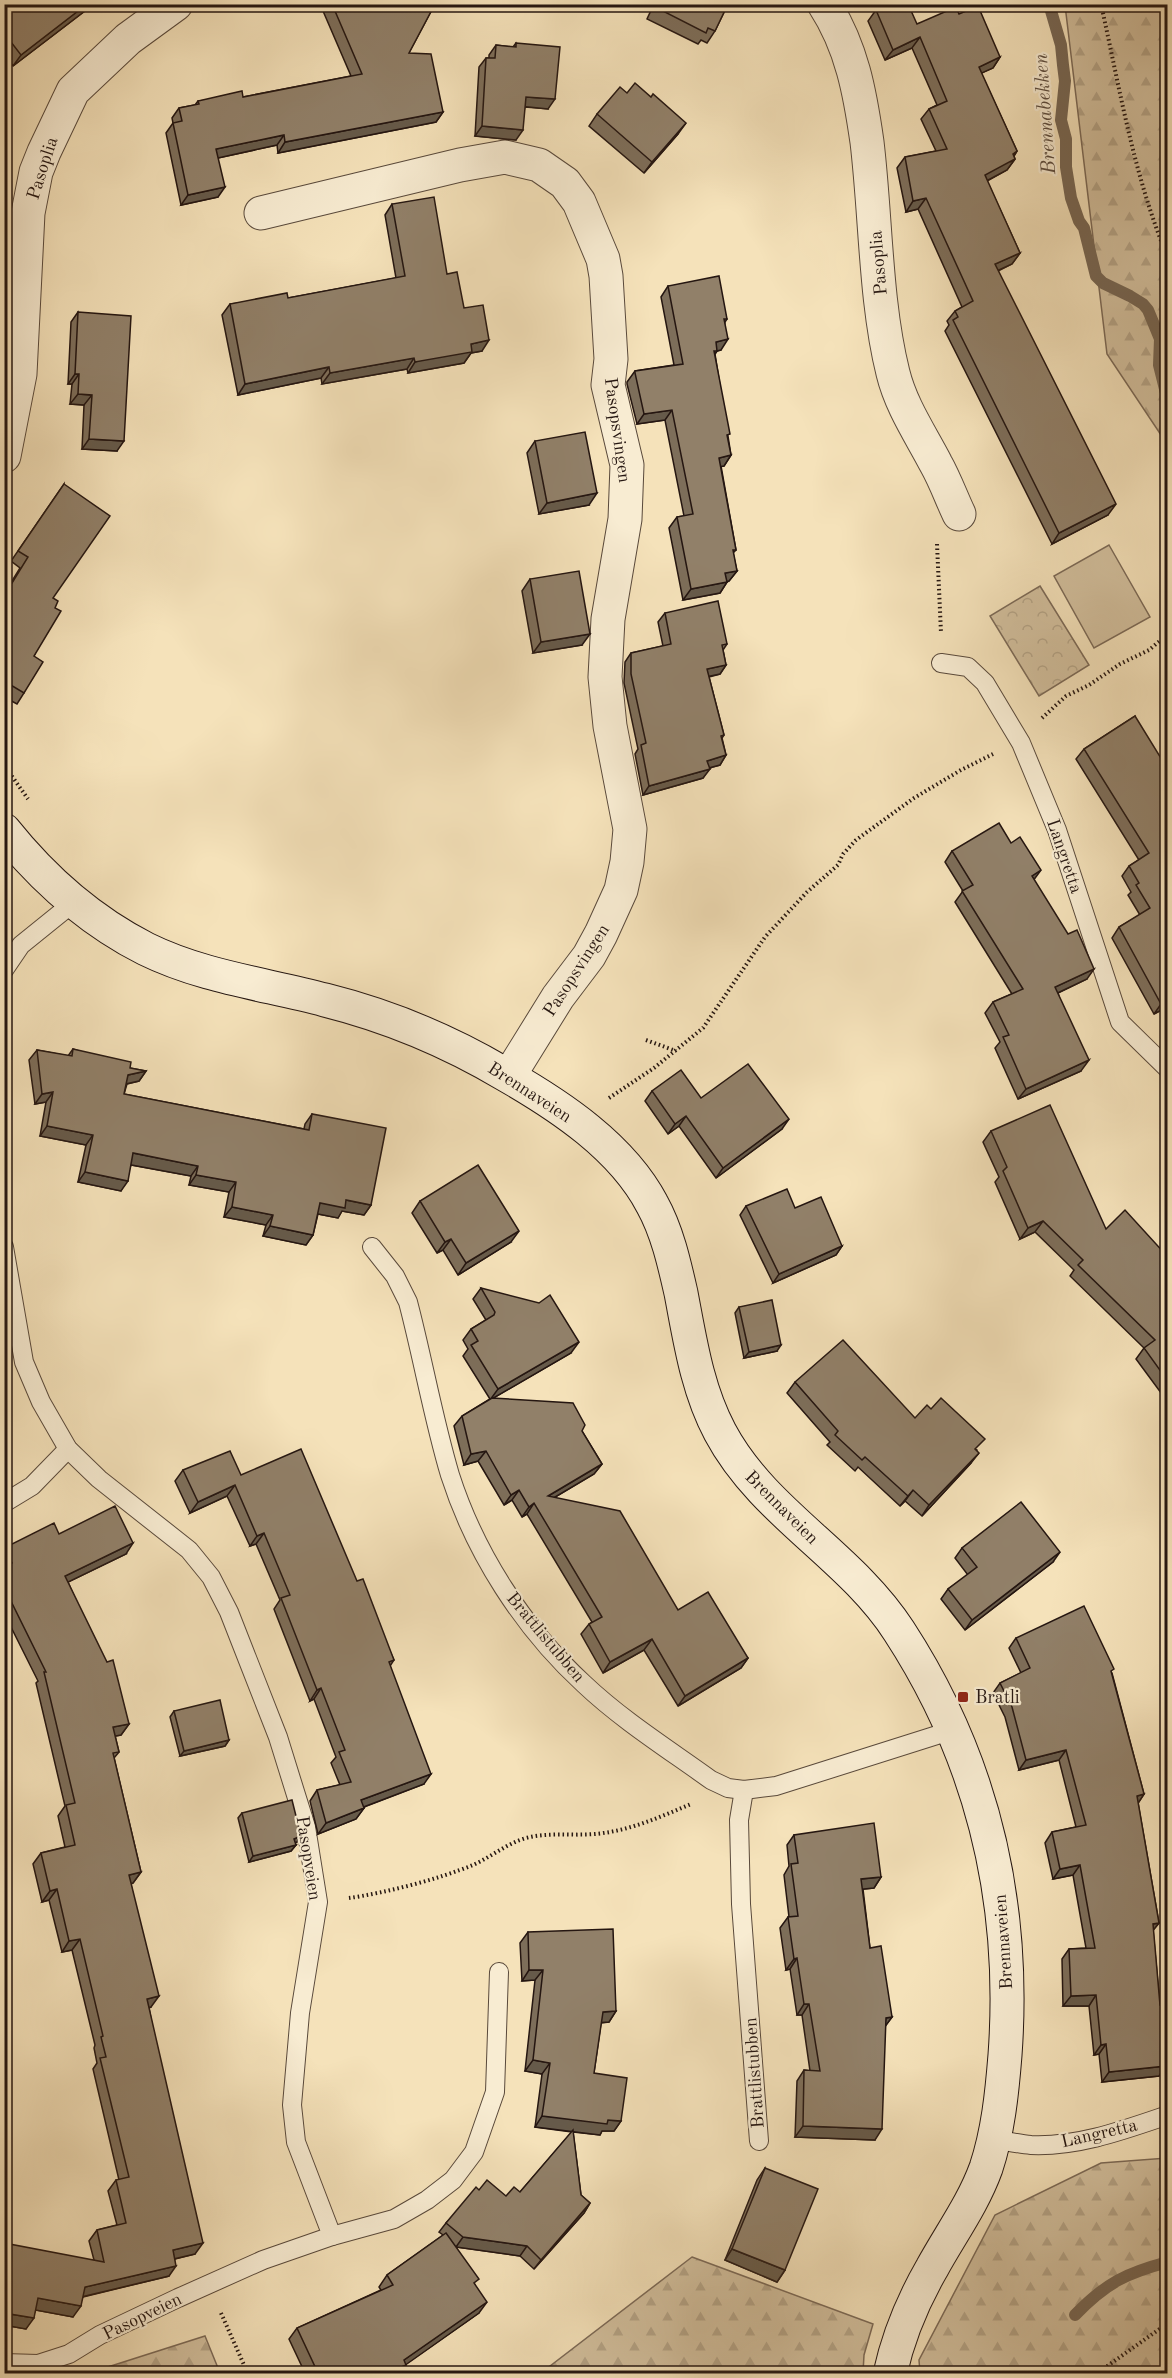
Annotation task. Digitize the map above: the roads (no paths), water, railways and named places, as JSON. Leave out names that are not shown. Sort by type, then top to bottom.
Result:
[{"type":"street","name":"Pasoplia","points":[[4,456],[20,374],[28,213],[36,172],[73,91],[128,39],[176,4]]},
{"type":"street","name":"Pasoplia","points":[[824,4],[839,27],[849,52],[862,102],[884,321],[893,374],[902,399],[938,466],[959,514]]},
{"type":"street","name":"Pasopsvingen","points":[[261,213],[460,165],[505,157],[539,165],[565,183],[579,202],[603,259],[611,359],[608,385],[627,465],[626,511],[608,619],[605,677],[610,726],[630,829],[627,862],[621,890],[602,934],[589,956],[558,997],[509,1076]]},
{"type":"street","name":"Brennaveien","points":[[4,830],[27,858],[73,903],[125,938],[152,951],[211,973],[324,999],[399,1023],[452,1045],[509,1076],[545,1099],[594,1136],[632,1174],[655,1209],[669,1245],[690,1340],[707,1402],[728,1446],[756,1484],[853,1575],[896,1625],[926,1676],[953,1730],[971,1776],[990,1839],[1002,1909],[1008,2004],[1003,2079],[994,2139],[976,2191],[916,2298],[902,2332],[890,2373]]},
{"type":"lane","name":"Langretta","points":[[941,663],[968,667],[985,683],[1019,739],[1057,830],[1120,1022],[1167,1069]]},
{"type":"lane","points":[[4,970],[21,945],[73,903]]},
{"type":"lane","name":"Pasopveien","points":[[4,1247],[24,1362],[41,1402],[68,1449],[99,1479],[189,1550],[211,1577],[229,1612],[278,1737],[306,1827],[318,1902],[300,2013],[292,2105],[296,2142],[332,2236],[263,2260],[100,2335],[69,2354],[38,2364],[4,2363]]},
{"type":"lane","name":"Brattlistubben","points":[[372,1247],[395,1275],[408,1302],[451,1476],[470,1525],[495,1573],[522,1616],[584,1684],[711,1780],[736,1789],[741,1904],[759,2141]]},
{"type":"lane","points":[[4,1503],[32,1486],[68,1449]]},
{"type":"lane","points":[[736,1789],[799,1780],[953,1730]]},
{"type":"lane","points":[[332,2236],[394,2219],[427,2200],[453,2180],[474,2152],[495,2092],[499,1972]]},
{"type":"lane","name":"Langretta","points":[[994,2139],[1030,2145],[1058,2144],[1113,2133],[1167,2115]]},
{"type":"waterway","name":"Brennabekken","points":[[1049,4],[1061,45],[1065,81],[1061,120],[1066,139],[1066,167],[1071,198],[1079,221],[1084,228],[1096,276],[1103,283],[1143,304],[1148,310],[1160,339],[1159,365],[1168,401]]},
{"type":"waterway","name":"Brennabekken","points":[[1075,2315],[1117,2281],[1140,2270],[1168,2262]]},
{"type":"place","name":"Bratli","points":[[963,1697]]}]
